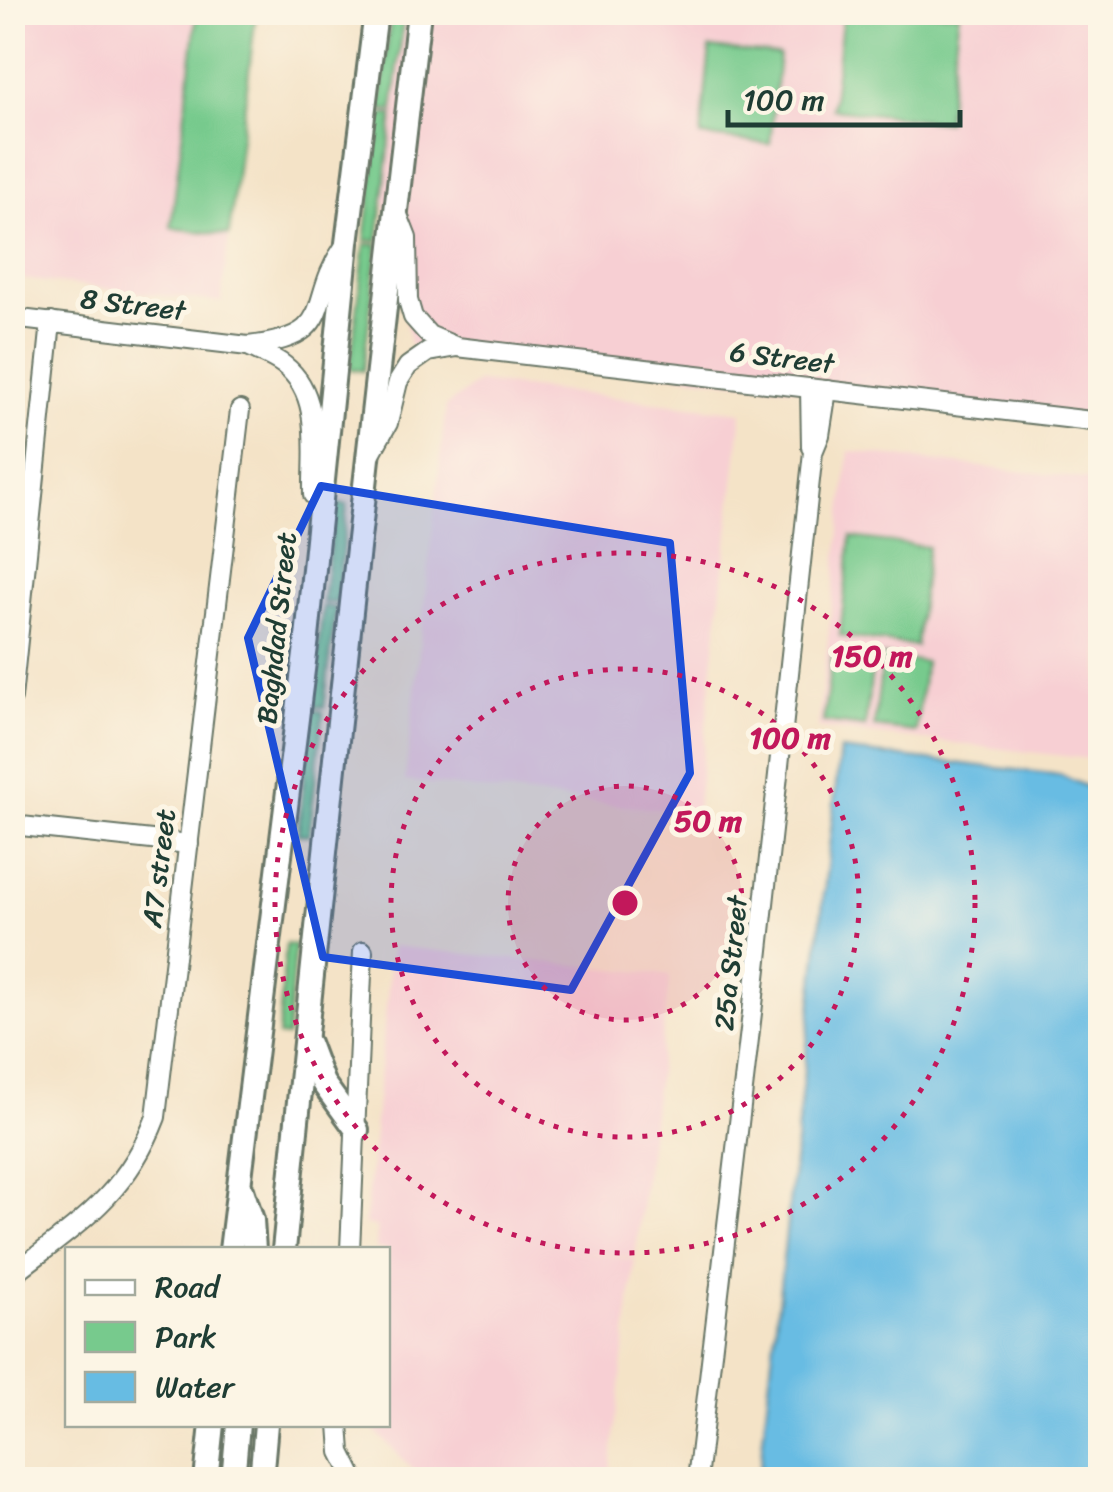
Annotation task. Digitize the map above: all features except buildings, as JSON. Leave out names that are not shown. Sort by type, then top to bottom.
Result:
[{"type":"main road","name":"Baghdad Street","points":[[231,1247],[304,657],[347,243],[376,12]]},
{"type":"main road","points":[[284,1247],[420,16]]},
{"type":"main road","points":[[306,1034],[323,1083],[356,1130]]},
{"type":"main road","points":[[238,1182],[252,1220],[254,1247]]},
{"type":"main road","points":[[232,1480],[238,1427]]},
{"type":"main road","points":[[264,1472],[266,1427]]},
{"type":"main road","points":[[193,1480],[211,1435]]},
{"type":"main road","points":[[206,1480],[211,1435]]},
{"type":"street","name":"6 Street","points":[[398,214],[406,238],[408,300],[413,317],[429,334],[457,346],[1100,422]]},
{"type":"street","name":"8 Street","points":[[12,318],[248,346],[287,339],[312,321],[322,303],[332,268],[347,243]]},
{"type":"street","points":[[12,698],[16,630],[51,322]]},
{"type":"street","name":"8 Street","points":[[248,346],[288,368],[309,402],[313,562]]},
{"type":"street","name":"6 Street","points":[[370,456],[388,424],[398,382],[408,366],[428,352],[457,346]]},
{"type":"street","name":"25a Street","points":[[698,1480],[813,452],[820,435],[818,389]]},
{"type":"street","name":"A7 street","points":[[12,1275],[102,1204],[135,1164],[156,1117],[240,410]]},
{"type":"street","points":[[12,825],[189,844]]},
{"type":"street","points":[[350,1247],[363,951]]},
{"type":"street","points":[[340,1427],[341,1452],[355,1480]]},
{"type":"highlighted area","points":[[321,486],[670,543],[690,773],[571,990],[323,957],[248,638]]},
{"type":"shaded area","points":[[13,13],[256,13],[221,302],[13,278]]},
{"type":"shaded area","points":[[371,13],[1100,13],[1100,299],[1093,421],[410,345],[363,82]]},
{"type":"shaded area","points":[[478,382],[742,412],[696,814],[405,781],[446,406]]},
{"type":"shaded area","points":[[849,451],[1100,481],[1100,760],[818,728]]},
{"type":"shaded area","points":[[392,946],[670,975],[635,1258],[559,1249],[635,1260],[609,1479],[423,1479],[371,1427],[390,1427],[390,1247],[376,1247],[377,1227],[365,1225]]},
{"type":"green space","points":[[197,13],[256,13],[229,235],[171,228]]},
{"type":"green space","points":[[391,13],[404,13],[393,111],[380,109]]},
{"type":"green space","points":[[843,13],[959,13],[946,122],[832,109]]},
{"type":"green space","points":[[710,48],[779,55],[770,144],[701,136]]},
{"type":"green space","points":[[380,114],[393,115],[378,241],[365,240]]},
{"type":"green space","points":[[365,244],[378,245],[363,371],[350,369]]},
{"type":"green space","points":[[335,504],[347,505],[337,603],[323,602]]},
{"type":"green space","points":[[851,537],[928,547],[916,646],[840,636]]},
{"type":"green space","points":[[323,606],[336,608],[324,707],[312,706]]},
{"type":"green space","points":[[833,650],[874,656],[865,727],[823,722]]},
{"type":"green space","points":[[883,656],[925,662],[916,732],[874,727]]},
{"type":"green space","points":[[311,710],[323,712],[309,835],[298,834]]},
{"type":"green space","points":[[286,944],[295,945],[287,1037],[278,1036]]},
{"type":"water","points":[[840,750],[1061,775],[1100,793],[1100,1479],[797,1480],[759,1474]]}]
